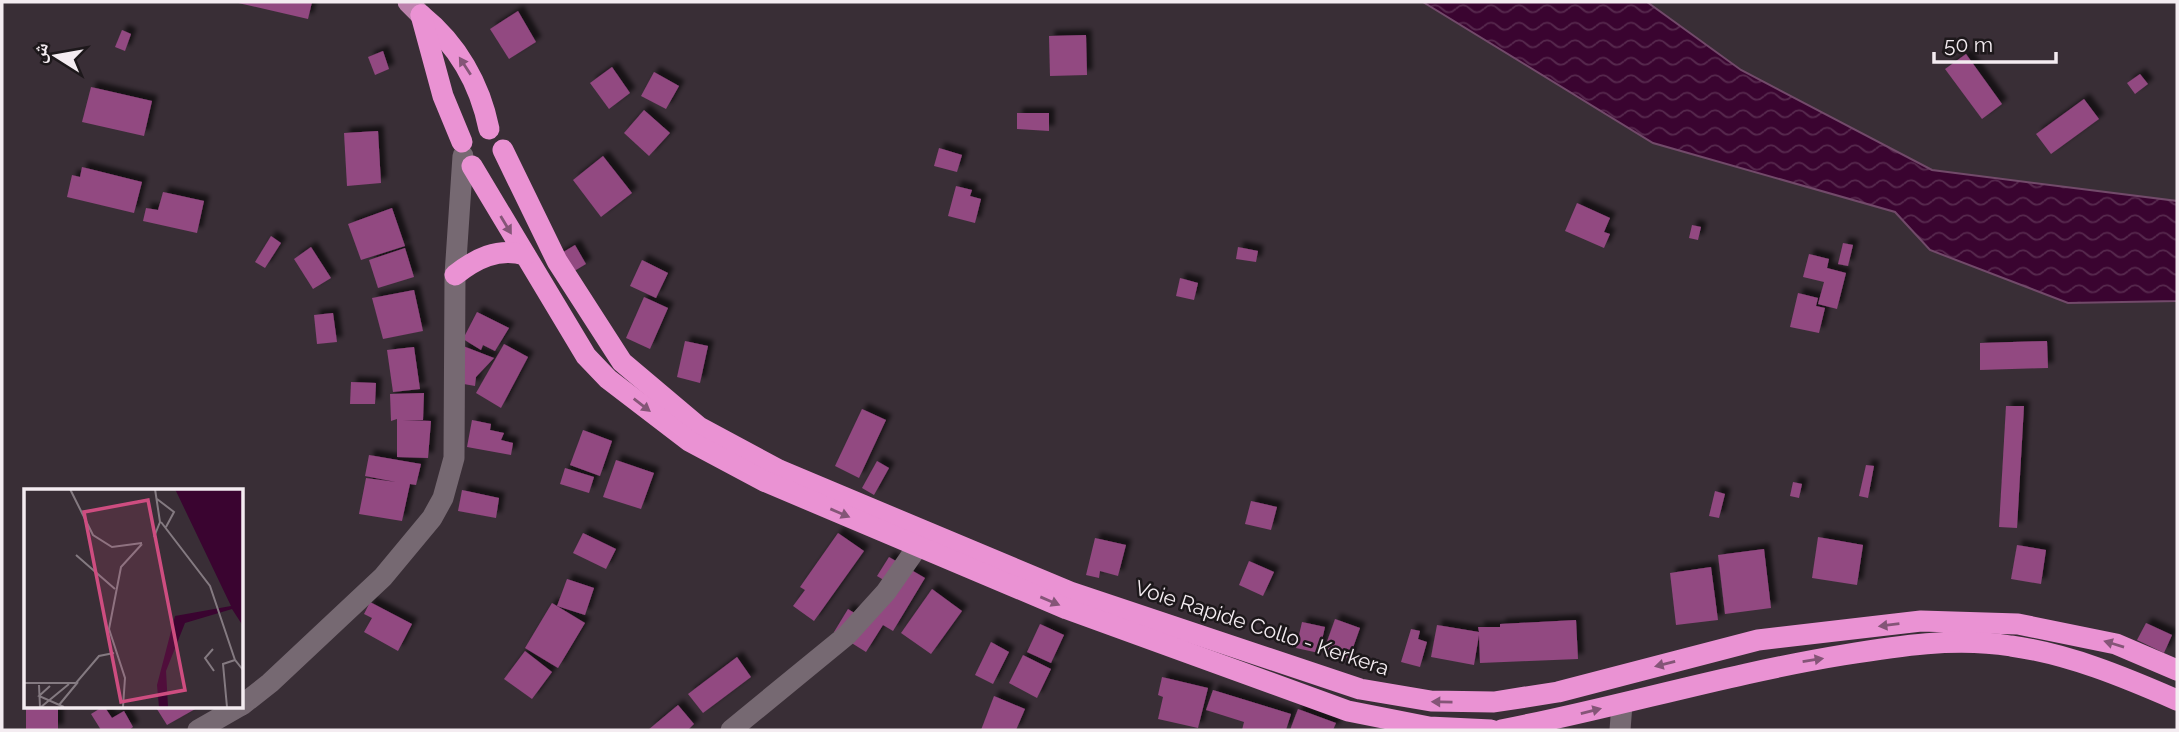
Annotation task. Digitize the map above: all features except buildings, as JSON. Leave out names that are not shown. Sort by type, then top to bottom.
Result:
[{"type":"highway","name":"Voie Rapide Collo - Kerkera","points":[[415,9],[450,43],[474,79],[489,129]]},
{"type":"highway","name":"Voie Rapide Collo - Kerkera","points":[[415,9],[443,96],[466,155],[586,356],[608,379],[689,442],[764,481],[1067,609],[1348,711],[1429,727],[1491,730]]},
{"type":"highway","points":[[489,129],[500,137],[503,150],[492,166],[466,155],[470,131],[489,129]]},
{"type":"highway","name":"Voie Rapide Collo - Kerkera","points":[[503,150],[557,261],[622,362],[699,428],[779,470],[1070,592],[1360,689],[1431,701],[1494,702],[1558,692],[1758,640],[1920,621],[2018,624],[2116,644],[2177,670]]},
{"type":"highway","points":[[455,275],[487,255],[515,252],[524,255]]},
{"type":"highway","points":[[1501,730],[1622,704],[1762,668],[1921,643],[2011,646],[2104,669],[2177,700]]},
{"type":"street","points":[[243,703],[270,683],[383,577],[432,517],[443,498],[454,458],[455,275],[466,155]]},
{"type":"street","points":[[731,730],[847,635],[886,592],[918,546]]},
{"type":"street","points":[[1620,730],[1622,704]]},
{"type":"street","points":[[198,730],[236,708]]},
{"type":"water","points":[[1423,2],[1647,2],[1741,70],[1932,170],[2177,201],[2177,301],[2068,303],[1930,250],[1895,212],[1653,143]]}]
